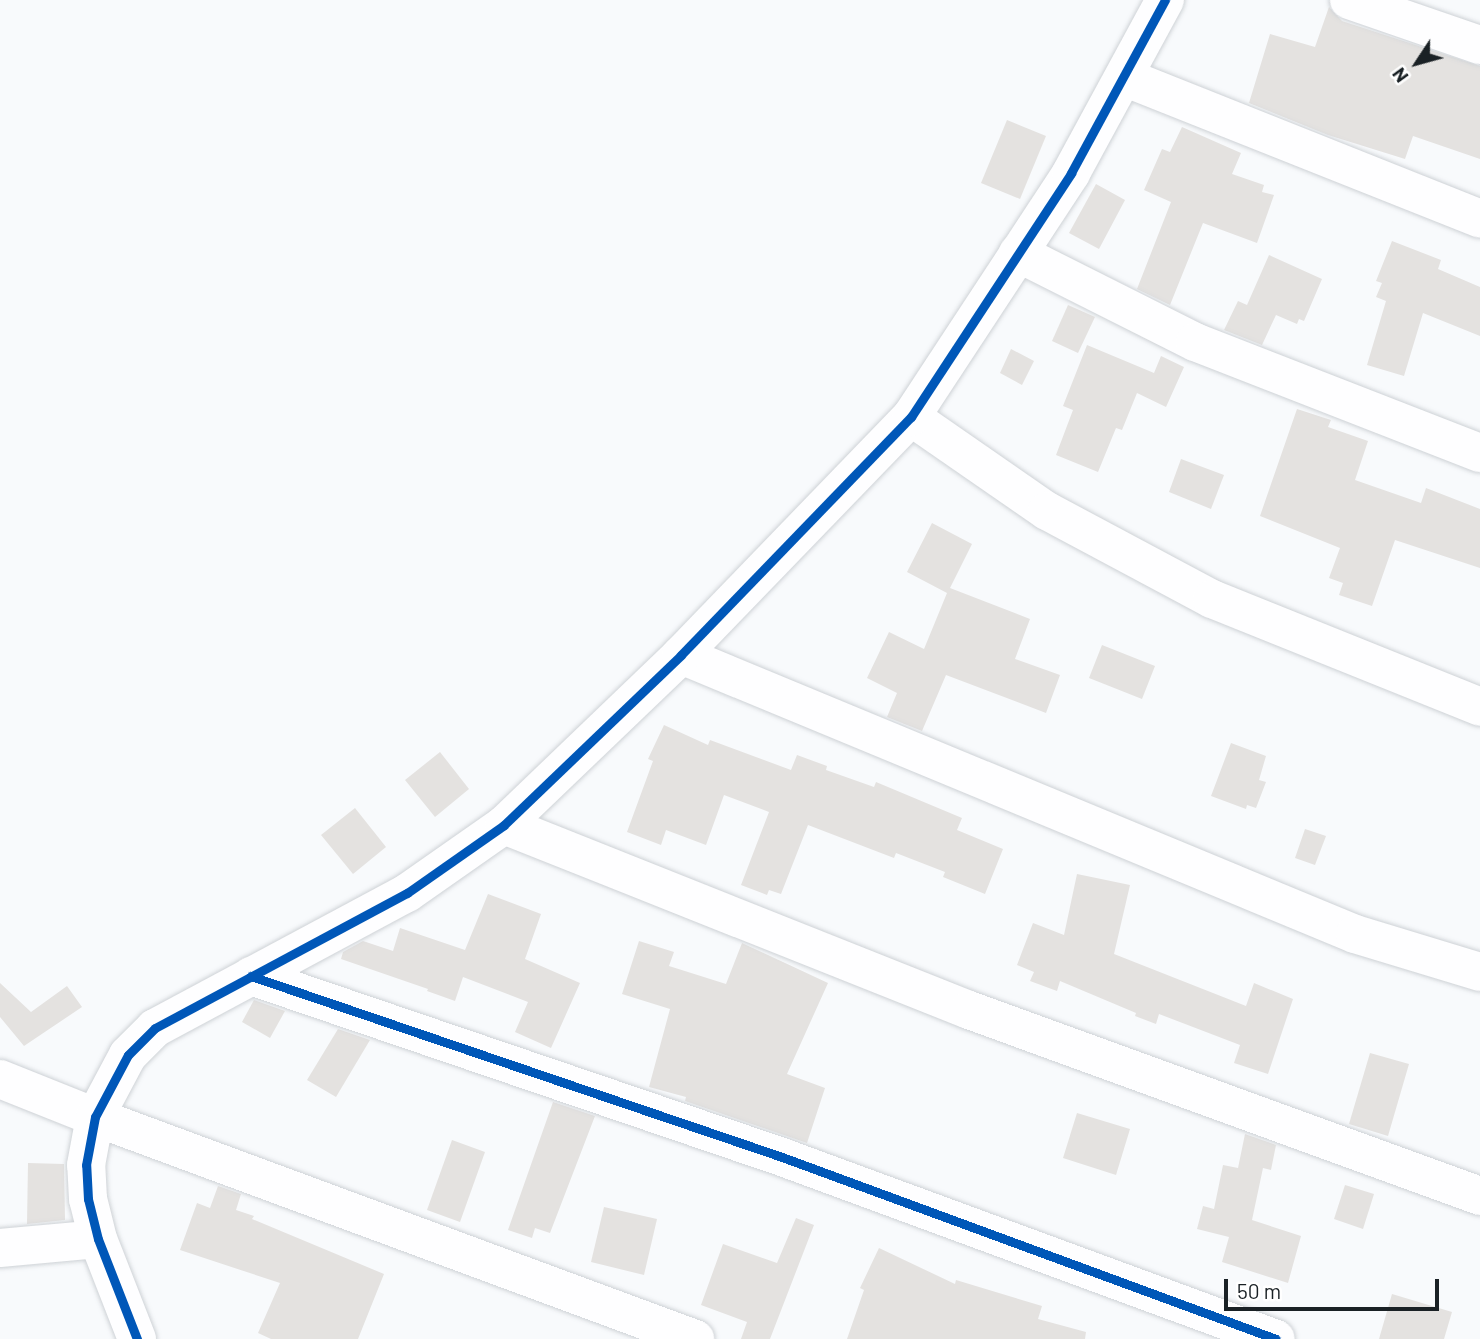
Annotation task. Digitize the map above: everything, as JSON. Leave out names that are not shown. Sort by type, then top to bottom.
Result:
[{"type":"street","points":[[137,1339],[98,1238],[88,1199],[86,1165],[95,1117],[128,1055],[155,1028],[407,893],[503,825],[681,655],[911,416],[1071,173],[1165,0]]},
{"type":"street","points":[[1349,0],[1480,45]]},
{"type":"street","points":[[1124,77],[1480,219]]},
{"type":"street","points":[[1018,253],[1195,342],[1480,453]]},
{"type":"street","points":[[911,416],[1047,511],[1212,599],[1480,707]]},
{"type":"street","points":[[681,655],[1355,934],[1480,972]]},
{"type":"street","points":[[503,825],[969,1010],[1480,1196]]},
{"type":"street","points":[[251,976],[782,1157],[1276,1339]]},
{"type":"street","points":[[0,1079],[95,1117],[695,1339]]},
{"type":"street","points":[[0,1248],[98,1238]]},
{"type":"building","points":[[1329,7],[1342,21],[1480,66],[1480,159],[1413,136],[1405,159],[1328,135],[1249,103],[1270,34],[1315,47]]},
{"type":"building","points":[[1007,120],[1046,136],[1020,199],[981,183]]},
{"type":"building","points":[[1182,127],[1241,153],[1232,174],[1264,185],[1262,192],[1274,195],[1257,243],[1203,223],[1170,305],[1137,289],[1171,202],[1144,190],[1162,149],[1170,152]]},
{"type":"building","points":[[1096,184],[1125,200],[1099,249],[1069,233]]},
{"type":"building","points":[[1392,241],[1441,260],[1438,269],[1480,287],[1480,336],[1423,313],[1404,376],[1367,365],[1386,301],[1376,297],[1382,283],[1376,281]]},
{"type":"building","points":[[1269,255],[1322,279],[1304,321],[1299,319],[1297,324],[1276,315],[1262,345],[1224,330],[1238,301],[1247,305]]},
{"type":"building","points":[[1068,305],[1095,317],[1078,353],[1052,341]]},
{"type":"building","points":[[1087,345],[1154,373],[1161,356],[1184,367],[1166,407],[1137,393],[1122,430],[1116,428],[1098,472],[1056,455],[1073,410],[1063,406]]},
{"type":"building","points":[[1011,349],[1034,361],[1022,385],[1000,373]]},
{"type":"building","points":[[1297,409],[1331,420],[1328,427],[1368,441],[1355,480],[1421,503],[1426,488],[1480,509],[1480,568],[1395,540],[1372,606],[1339,595],[1343,583],[1329,578],[1340,548],[1260,516]]},
{"type":"building","points":[[1181,459],[1224,475],[1211,509],[1169,492]]},
{"type":"building","points":[[932,523],[972,544],[950,588],[1030,619],[1015,659],[1060,675],[1046,713],[946,675],[922,731],[887,717],[897,693],[867,678],[889,632],[924,649],[947,593],[907,572]]},
{"type":"building","points":[[1102,645],[1155,666],[1142,699],[1089,678]]},
{"type":"building","points":[[664,725],[708,745],[710,740],[791,770],[797,755],[827,766],[826,770],[874,787],[876,782],[962,818],[957,830],[1003,849],[985,894],[943,877],[945,872],[896,853],[894,858],[808,825],[781,894],[769,890],[767,895],[741,885],[769,812],[724,795],[706,845],[666,830],[661,845],[627,832],[653,761],[648,759]]},
{"type":"building","points":[[1231,743],[1266,756],[1259,780],[1266,782],[1256,808],[1247,805],[1246,809],[1211,796]]},
{"type":"building","points":[[440,752],[469,789],[435,817],[405,780]]},
{"type":"building","points":[[355,808],[386,847],[353,874],[321,835]]},
{"type":"building","points":[[1305,829],[1326,836],[1315,865],[1295,858]]},
{"type":"building","points":[[1077,874],[1130,885],[1114,954],[1246,1006],[1254,983],[1293,999],[1268,1074],[1234,1063],[1240,1045],[1159,1014],[1156,1024],[1060,981],[1057,991],[1030,981],[1034,972],[1017,965],[1033,923],[1064,935]]},
{"type":"building","points":[[488,894],[541,914],[525,959],[580,983],[551,1048],[515,1032],[528,1002],[463,977],[455,1001],[341,959],[343,952],[363,941],[393,951],[400,928],[465,950]]},
{"type":"building","points":[[639,941],[674,952],[669,966],[726,984],[742,943],[828,983],[787,1074],[825,1088],[807,1143],[685,1101],[686,1097],[649,1087],[670,1009],[622,994]]},
{"type":"building","points":[[0,983],[31,1012],[67,986],[82,1007],[24,1046],[0,1017]]},
{"type":"building","points":[[254,1000],[285,1011],[270,1038],[242,1022]]},
{"type":"building","points":[[338,1029],[370,1040],[336,1097],[307,1080]]},
{"type":"building","points":[[1370,1053],[1409,1064],[1388,1136],[1349,1124]]},
{"type":"building","points":[[553,1102],[595,1116],[550,1233],[535,1228],[532,1238],[508,1230]]},
{"type":"building","points":[[1077,1113],[1130,1129],[1116,1175],[1063,1158]]},
{"type":"building","points":[[1245,1134],[1276,1145],[1271,1170],[1263,1168],[1252,1220],[1301,1236],[1288,1283],[1222,1262],[1229,1237],[1197,1229],[1203,1206],[1214,1209],[1223,1165],[1238,1168]]},
{"type":"building","points":[[452,1140],[485,1152],[460,1222],[427,1210]]},
{"type":"building","points":[[28,1163],[64,1164],[65,1220],[27,1224]]},
{"type":"building","points":[[1345,1185],[1374,1194],[1363,1229],[1334,1219]]},
{"type":"building","points":[[218,1186],[241,1194],[236,1210],[254,1216],[252,1219],[384,1274],[358,1339],[271,1339],[258,1333],[280,1283],[180,1250],[197,1203],[210,1208]]},
{"type":"building","points":[[604,1207],[657,1219],[644,1275],[591,1262]]},
{"type":"building","points":[[796,1218],[814,1225],[770,1339],[741,1339],[747,1322],[701,1305],[723,1244],[777,1263]]},
{"type":"building","points":[[879,1248],[955,1284],[956,1280],[1042,1306],[1038,1319],[1086,1332],[1085,1339],[847,1339],[864,1290],[860,1288]]},
{"type":"building","points":[[1392,1294],[1452,1312],[1444,1339],[1379,1339]]},
{"type":"cycle path","points":[[137,1339],[98,1239],[88,1199],[86,1165],[95,1117],[128,1055],[155,1028],[407,893],[504,825],[681,655],[911,417],[1071,173],[1165,0]]},
{"type":"cycle path","points":[[251,976],[782,1157],[1276,1339]]}]
